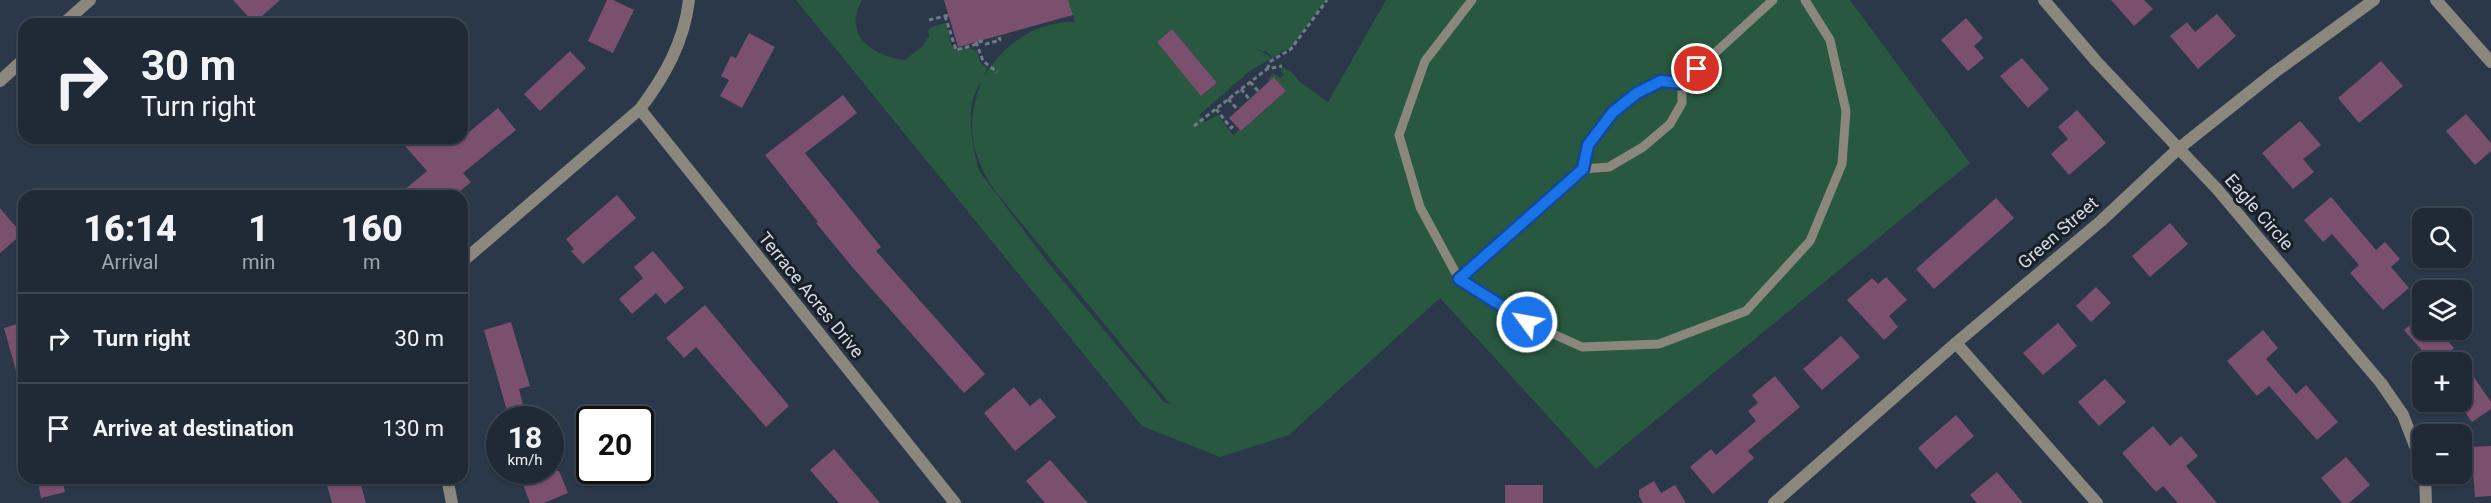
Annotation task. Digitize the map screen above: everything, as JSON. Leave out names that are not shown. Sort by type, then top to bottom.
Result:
[{"type":"street","points":[[70,18],[90,0]]},
{"type":"street","points":[[468,257],[640,109],[659,84],[675,54],[687,17],[688,0]]},
{"type":"street","name":"Eagle Circle","points":[[2044,0],[2096,61],[2217,189],[2381,384],[2403,415],[2412,438]]},
{"type":"street","name":"Green Street","points":[[1774,503],[1956,343],[2101,221],[2178,149],[2275,72],[2374,0]]},
{"type":"street","points":[[2436,0],[2491,62]]},
{"type":"street","points":[[0,81],[18,64]]},
{"type":"street","name":"Terrace Acres Drive","points":[[640,109],[955,503]]},
{"type":"street","points":[[1956,343],[2097,503]]},
{"type":"street","points":[[448,484],[452,503]]},
{"type":"street","points":[[2425,484],[2426,503]]},
{"type":"lane","points":[[1472,0],[1425,61],[1399,135],[1420,207],[1459,279],[1527,322],[1582,347],[1659,344],[1746,311],[1810,241],[1842,164],[1846,111],[1830,40],[1805,0]]},
{"type":"lane","points":[[1583,169],[1609,167],[1652,139],[1670,124],[1682,103],[1682,83],[1773,0]]},
{"type":"lane","points":[[1459,279],[1583,169],[1588,145],[1613,112],[1637,93],[1661,81],[1682,83]]},
{"type":"path","points":[[1194,126],[1267,69],[1271,61],[1291,49],[1327,0]]},
{"type":"path","points":[[929,20],[947,15],[956,50],[981,41],[986,44],[1000,40],[999,37]]},
{"type":"path","points":[[977,43],[983,61],[997,72]]},
{"type":"path","points":[[1267,69],[1282,66]]},
{"type":"path","points":[[1250,82],[1258,92]]},
{"type":"path","points":[[1241,89],[1250,100]]},
{"type":"path","points":[[1228,99],[1238,110]]},
{"type":"path","points":[[1216,108],[1231,128],[1235,124]]},
{"type":"green space","points":[[796,0],[862,0],[857,13],[858,34],[872,49],[893,58],[905,60],[922,47],[929,36],[928,31],[931,27],[946,23],[952,47],[957,46],[958,49],[965,47],[977,51],[980,62],[987,68],[985,75],[1002,53],[1023,36],[1047,26],[1075,22],[1068,0],[1326,0],[1291,48],[1282,51],[1272,59],[1269,53],[1254,48],[1271,59],[1251,70],[1199,115],[1205,122],[1218,115],[1233,135],[1240,129],[1242,131],[1286,91],[1275,78],[1268,80],[1273,73],[1281,78],[1284,75],[1281,71],[1282,67],[1290,70],[1300,82],[1328,102],[1386,0],[1850,0],[1970,163],[1596,469],[1440,298],[1289,435],[1220,457],[1142,426]],"holes":[[[1172,29],[1217,83],[1202,96],[1157,42]],[[982,81],[973,111],[973,138],[980,164],[995,191],[1170,404],[1164,402],[1049,264],[979,171],[972,136],[971,112],[976,91]]]},
{"type":"building","points":[[233,0],[280,0],[260,18],[249,18]]},
{"type":"building","points":[[607,0],[613,0],[634,10],[613,53],[588,41]]},
{"type":"building","points":[[944,0],[1068,0],[1073,15],[958,47]]},
{"type":"building","points":[[2111,0],[2144,0],[2153,9],[2134,26]]},
{"type":"building","points":[[2217,14],[2236,36],[2198,69],[2170,36],[2187,22],[2195,32]]},
{"type":"building","points":[[1966,18],[1983,38],[1974,46],[1984,58],[1968,71],[1941,40]]},
{"type":"building","points":[[1172,29],[1217,83],[1201,96],[1157,42]]},
{"type":"building","points":[[749,33],[775,47],[742,108],[720,96],[729,80],[721,76],[731,56],[736,58]]},
{"type":"building","points":[[570,51],[586,68],[540,111],[524,94]]},
{"type":"building","points":[[2022,58],[2049,89],[2028,108],[2000,76]]},
{"type":"building","points":[[2381,61],[2403,86],[2359,123],[2338,98]]},
{"type":"building","points":[[1274,77],[1286,91],[1241,131],[1229,118]]},
{"type":"building","points":[[843,95],[857,113],[805,153],[881,247],[876,251],[985,374],[964,393],[854,269],[765,155]]},
{"type":"building","points":[[498,108],[516,130],[463,173],[471,182],[461,190],[404,190],[427,171],[403,144],[468,144],[468,133]]},
{"type":"building","points":[[2077,110],[2106,143],[2069,175],[2051,154],[2068,139],[2058,127]]},
{"type":"building","points":[[2466,114],[2491,143],[2491,151],[2475,165],[2446,131]]},
{"type":"building","points":[[2300,121],[2321,145],[2303,159],[2314,172],[2293,189],[2262,153]]},
{"type":"building","points":[[617,195],[636,218],[583,264],[571,251],[574,249],[566,239]]},
{"type":"building","points":[[2331,197],[2376,250],[2385,242],[2400,259],[2391,267],[2409,288],[2383,310],[2350,273],[2359,265],[2332,234],[2323,242],[2304,220]]},
{"type":"building","points":[[1996,198],[2014,218],[1934,289],[1916,269]]},
{"type":"building","points":[[0,208],[18,229],[18,237],[0,253]]},
{"type":"building","points":[[2170,223],[2188,244],[2150,277],[2132,256]]},
{"type":"building","points":[[653,251],[684,288],[665,304],[656,293],[632,314],[619,299],[643,278],[634,267]]},
{"type":"building","points":[[1886,277],[1907,300],[1889,316],[1898,327],[1884,340],[1847,300],[1872,278],[1878,284]]},
{"type":"building","points":[[2096,287],[2111,303],[2091,322],[2076,306]]},
{"type":"building","points":[[705,305],[789,406],[766,427],[696,347],[684,358],[666,338]]},
{"type":"building","points":[[511,322],[530,386],[519,389],[523,406],[506,406],[484,330]]},
{"type":"building","points":[[2058,323],[2077,346],[2043,375],[2023,353]]},
{"type":"building","points":[[18,324],[18,378],[4,328]]},
{"type":"building","points":[[2412,324],[2412,339],[2404,330]]},
{"type":"building","points":[[2263,330],[2278,348],[2266,359],[2296,394],[2306,385],[2338,422],[2317,440],[2269,386],[2257,396],[2227,361]]},
{"type":"building","points":[[1841,336],[1860,357],[1822,390],[1803,369]]},
{"type":"building","points":[[2413,340],[2447,340],[2454,348],[2449,352],[2423,352]]},
{"type":"building","points":[[2472,374],[2491,402],[2491,409],[2472,422],[2465,412],[2472,412]]},
{"type":"building","points":[[1775,376],[1800,407],[1748,451],[1754,458],[1713,494],[1690,467],[1711,449],[1716,455],[1756,421],[1748,411],[1758,403],[1752,395]]},
{"type":"building","points":[[2105,379],[2126,402],[2099,426],[2078,402]]},
{"type":"building","points":[[1014,387],[1030,406],[1040,398],[1056,417],[1015,451],[984,413]]},
{"type":"building","points":[[1956,415],[1974,436],[1936,469],[1918,448]]},
{"type":"building","points":[[2153,426],[2170,446],[2181,436],[2198,456],[2186,466],[2217,503],[2178,503],[2163,486],[2156,492],[2122,453]]},
{"type":"building","points":[[2491,446],[2491,496],[2475,497],[2472,447]]},
{"type":"building","points":[[834,449],[880,503],[839,503],[810,470]]},
{"type":"building","points":[[2346,457],[2370,485],[2349,503],[2342,503],[2321,478]]},
{"type":"building","points":[[1050,460],[1088,503],[1045,503],[1026,481]]},
{"type":"building","points":[[1997,472],[2023,503],[1977,503],[1970,495]]},
{"type":"building","points":[[1654,481],[1661,493],[1675,485],[1686,503],[1643,503],[1639,490]]},
{"type":"building","points":[[564,483],[568,493],[544,503],[530,503],[523,484]]},
{"type":"building","points":[[38,484],[63,484],[65,492],[41,498]]},
{"type":"building","points":[[327,484],[361,484],[366,503],[332,503]]},
{"type":"building","points":[[1505,485],[1543,485],[1543,503],[1505,503]]},
{"type":"route","points":[[1527,322],[1459,279],[1583,169],[1588,145],[1613,112],[1637,93],[1661,81],[1682,83],[1697,69]]}]
